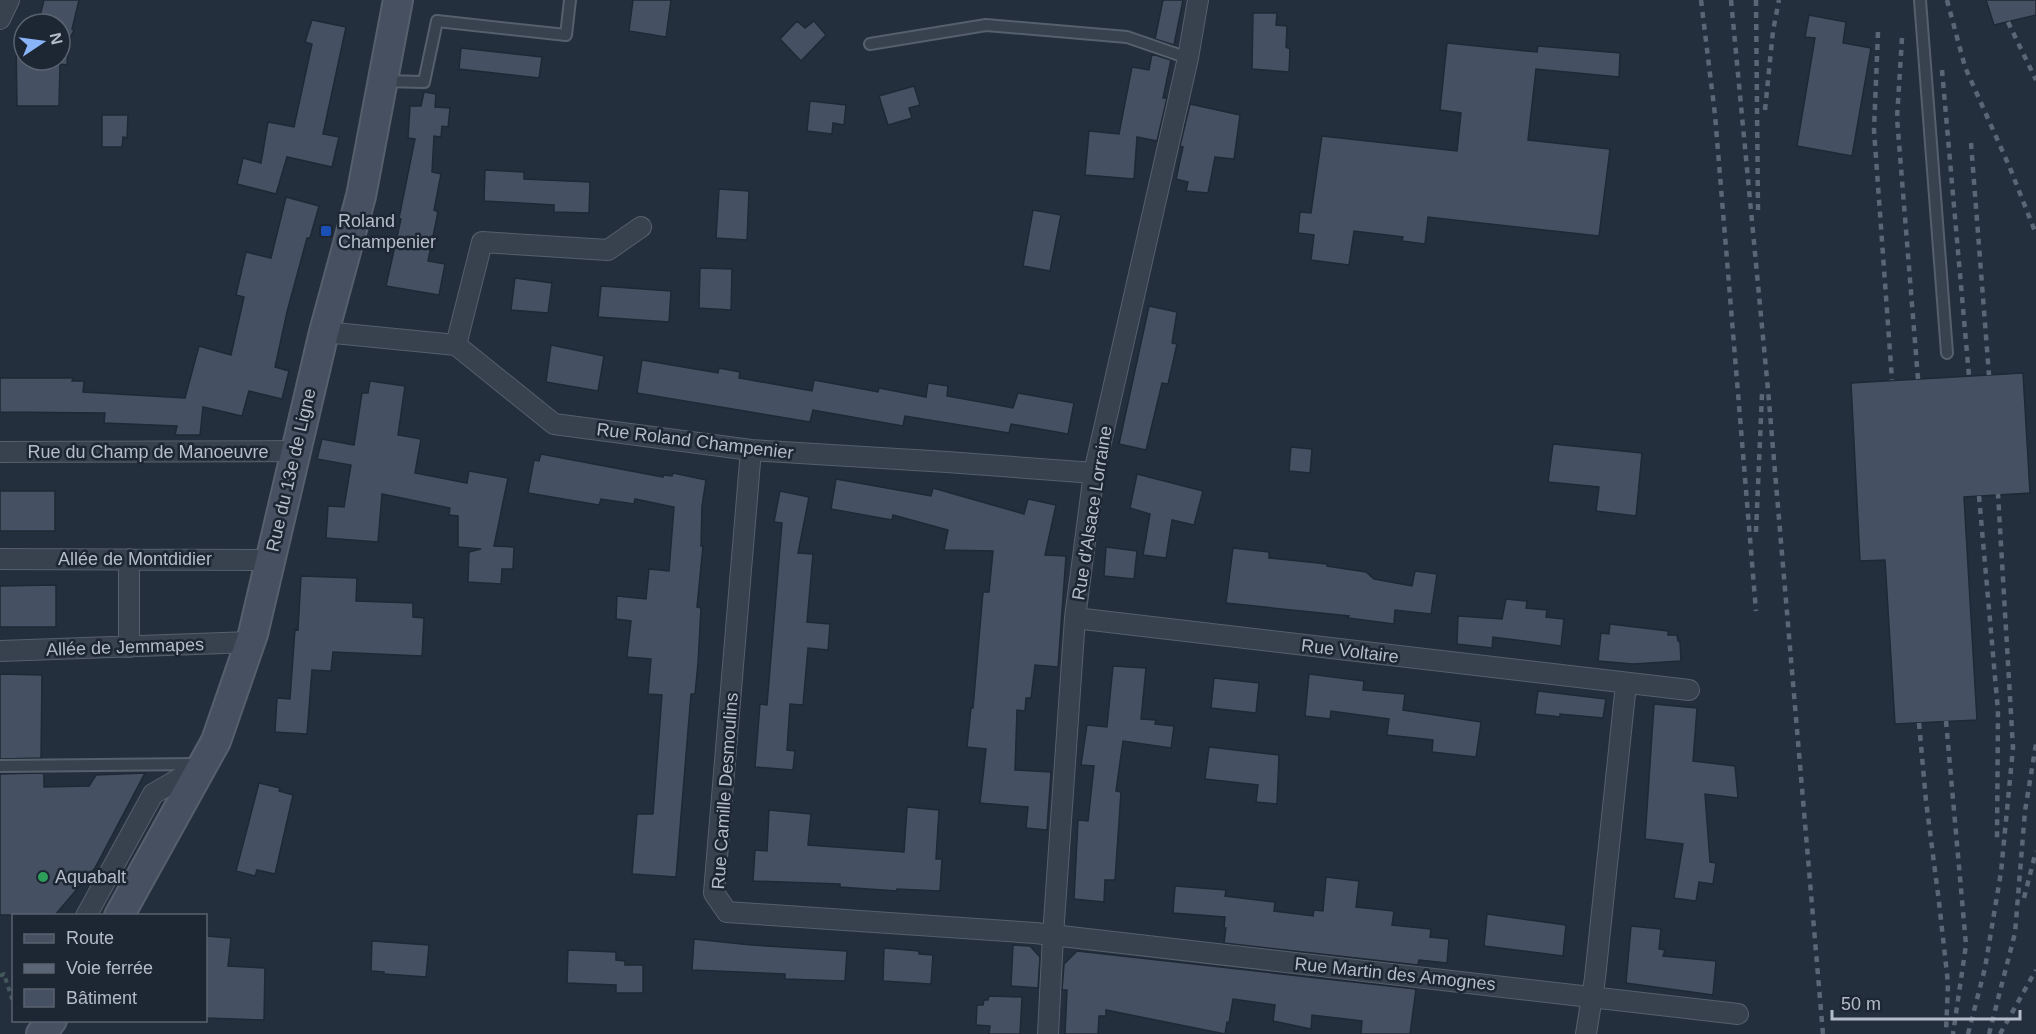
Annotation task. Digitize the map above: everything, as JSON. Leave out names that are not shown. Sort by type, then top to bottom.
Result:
[{"type":"main road","name":"Rue du 13e de Ligne","points":[[120,914],[216,741],[251,642],[324,332],[361,196],[398,0]]},
{"type":"main road","points":[[41,1034],[50,1022]]},
{"type":"street","points":[[0,19],[9,0]]},
{"type":"street","name":"Rue d'Alsace Lorraine","points":[[1048,1034],[1075,618],[1094,473],[1188,58],[1198,0]]},
{"type":"street","points":[[324,332],[456,345],[482,242],[608,250],[641,227]]},
{"type":"street","name":"Rue Roland Champenier","points":[[456,345],[554,424],[751,450],[1094,473]]},
{"type":"street","name":"Rue Camille Desmoulins","points":[[751,450],[714,893],[727,912],[1053,936]]},
{"type":"street","name":"Rue du Champ de Manoeuvre","points":[[0,452],[295,451]]},
{"type":"street","name":"Allée de Montdidier","points":[[0,559],[270,561]]},
{"type":"street","points":[[129,559],[129,647]]},
{"type":"street","name":"Rue Voltaire","points":[[1075,618],[1689,690]]},
{"type":"street","name":"Allée de Jemmapes","points":[[0,651],[251,642]]},
{"type":"street","points":[[1586,1034],[1626,684]]},
{"type":"street","points":[[87,914],[153,794],[204,764]]},
{"type":"street","name":"Rue Martin des Amognes","points":[[1053,936],[1738,1014]]},
{"type":"lane","points":[[383,81],[424,82],[437,21],[566,35],[570,0]]},
{"type":"lane","points":[[1920,0],[1947,353]]},
{"type":"lane","points":[[870,44],[986,26],[1127,37],[1188,58]]},
{"type":"lane","points":[[0,766],[204,764]]},
{"type":"path","points":[[0,976],[4,974],[12,999]]},
{"type":"building","points":[[44,0],[79,0],[72,29],[72,12],[41,12]]},
{"type":"building","points":[[633,0],[671,0],[666,37],[629,31]]},
{"type":"building","points":[[1163,0],[1183,0],[1174,45],[1155,39]]},
{"type":"building","points":[[1986,0],[2036,0],[2036,15],[1994,25]]},
{"type":"building","points":[[1253,13],[1277,13],[1276,25],[1287,26],[1286,47],[1290,49],[1289,72],[1252,69]]},
{"type":"building","points":[[1809,15],[1846,22],[1843,43],[1871,48],[1852,156],[1797,146],[1815,38],[1805,37]]},
{"type":"building","points":[[312,20],[346,27],[323,134],[339,137],[332,167],[287,157],[276,194],[237,184],[243,158],[261,163],[268,122],[294,127],[312,44],[305,42]]},
{"type":"building","points":[[797,21],[805,28],[814,21],[826,35],[801,61],[780,39]]},
{"type":"building","points":[[1447,43],[1537,52],[1538,46],[1620,53],[1619,77],[1536,69],[1528,140],[1610,149],[1599,236],[1428,217],[1425,244],[1402,241],[1403,237],[1354,231],[1349,265],[1311,260],[1314,235],[1298,233],[1300,212],[1311,213],[1322,136],[1457,151],[1461,113],[1440,110]]},
{"type":"building","points":[[461,48],[542,57],[539,78],[459,69]]},
{"type":"building","points":[[1152,54],[1171,60],[1163,98],[1167,98],[1157,141],[1137,137],[1134,179],[1085,175],[1089,131],[1119,134],[1132,67],[1149,70]]},
{"type":"building","points":[[16,72],[60,72],[59,106],[17,106]]},
{"type":"building","points":[[914,86],[920,105],[909,108],[912,118],[888,125],[879,96]]},
{"type":"building","points":[[424,92],[436,94],[435,107],[450,108],[448,127],[442,126],[441,137],[434,136],[432,172],[441,174],[434,210],[438,212],[428,261],[445,264],[439,295],[386,286],[415,139],[408,138],[410,106],[421,106]]},
{"type":"building","points":[[810,101],[846,105],[844,125],[833,123],[832,134],[807,131]]},
{"type":"building","points":[[1190,104],[1240,115],[1234,159],[1215,157],[1208,193],[1186,191],[1188,182],[1176,179],[1183,147],[1180,146]]},
{"type":"building","points":[[102,115],[128,115],[127,138],[123,137],[122,147],[102,147]]},
{"type":"building","points":[[485,170],[524,172],[524,179],[590,182],[589,213],[554,212],[554,205],[484,201]]},
{"type":"building","points":[[719,189],[749,191],[747,240],[716,238]]},
{"type":"building","points":[[286,197],[319,206],[310,238],[307,238],[275,367],[289,371],[282,399],[249,391],[242,416],[203,407],[200,435],[175,435],[177,426],[104,423],[105,413],[0,412],[0,378],[73,378],[72,381],[84,381],[83,392],[185,398],[199,346],[231,355],[244,297],[236,295],[246,252],[271,258]]},
{"type":"building","points":[[1033,210],[1061,215],[1050,271],[1023,266]]},
{"type":"building","points":[[700,268],[732,269],[731,310],[699,308]]},
{"type":"building","points":[[515,278],[552,283],[548,313],[511,310]]},
{"type":"building","points":[[601,286],[671,291],[669,322],[598,317]]},
{"type":"building","points":[[1149,306],[1177,312],[1172,343],[1177,344],[1168,384],[1162,383],[1146,450],[1119,444]]},
{"type":"building","points":[[551,345],[604,356],[598,391],[546,382]]},
{"type":"building","points":[[642,360],[718,373],[719,368],[740,372],[739,378],[812,391],[814,380],[878,392],[879,388],[926,397],[928,383],[948,386],[947,396],[1013,408],[1018,393],[1074,403],[1068,434],[1011,424],[1009,433],[905,416],[903,426],[813,410],[810,422],[637,393]]},
{"type":"building","points":[[2023,373],[2030,493],[1964,497],[1977,720],[1895,724],[1885,560],[1860,561],[1851,383]]},
{"type":"building","points":[[370,381],[405,386],[398,435],[421,439],[415,473],[467,483],[469,471],[508,478],[494,546],[514,547],[513,569],[502,569],[501,584],[468,582],[469,552],[481,549],[458,547],[458,516],[449,515],[450,508],[382,494],[378,542],[326,538],[328,506],[344,507],[351,465],[317,459],[322,439],[354,445],[362,393],[368,393]]},
{"type":"building","points":[[1553,444],[1642,453],[1636,516],[1596,511],[1599,487],[1548,482]]},
{"type":"building","points":[[1291,447],[1312,449],[1310,473],[1289,471]]},
{"type":"building","points":[[541,454],[663,477],[663,475],[672,476],[673,473],[706,480],[702,506],[701,546],[703,546],[697,607],[701,608],[698,663],[695,694],[691,694],[676,877],[632,874],[637,814],[653,814],[662,695],[648,694],[651,659],[627,657],[631,621],[616,619],[617,596],[646,599],[649,569],[669,571],[674,507],[635,499],[634,504],[601,499],[599,505],[528,493],[534,460],[539,461]]},
{"type":"building","points":[[1137,474],[1203,491],[1194,525],[1172,520],[1166,558],[1143,555],[1150,514],[1130,508]]},
{"type":"building","points":[[836,479],[931,496],[933,488],[1024,514],[1028,499],[1056,505],[1045,555],[1066,556],[1058,667],[1035,665],[1031,698],[1026,698],[1025,711],[1017,710],[1015,770],[1051,772],[1047,830],[1026,828],[1028,807],[980,803],[986,749],[967,747],[971,708],[973,708],[983,592],[989,592],[993,551],[944,550],[948,530],[893,515],[892,520],[831,509]]},
{"type":"building","points":[[0,491],[55,491],[55,531],[0,531]]},
{"type":"building","points":[[780,491],[809,497],[798,553],[813,554],[807,622],[830,624],[828,650],[808,648],[803,705],[790,704],[787,750],[795,751],[793,770],[755,767],[760,704],[767,705],[782,523],[774,522]]},
{"type":"building","points":[[1106,547],[1137,551],[1134,579],[1104,576]]},
{"type":"building","points":[[1233,548],[1269,552],[1269,558],[1327,564],[1327,566],[1366,572],[1374,579],[1412,586],[1415,571],[1437,574],[1431,614],[1395,610],[1394,624],[1348,618],[1349,616],[1226,603]]},
{"type":"building","points":[[301,576],[357,578],[356,601],[413,603],[413,617],[424,618],[422,656],[333,652],[331,671],[312,670],[307,734],[275,732],[277,698],[290,699],[295,629],[298,630]]},
{"type":"building","points":[[56,585],[56,627],[0,627],[0,586]]},
{"type":"building","points":[[1506,599],[1527,601],[1526,608],[1547,610],[1546,617],[1564,619],[1561,646],[1493,637],[1492,648],[1457,644],[1458,616],[1502,619]]},
{"type":"building","points":[[1610,624],[1668,631],[1668,635],[1677,635],[1680,642],[1681,661],[1633,664],[1598,661],[1601,633],[1609,634]]},
{"type":"building","points":[[1113,666],[1146,668],[1141,719],[1156,720],[1155,724],[1174,726],[1171,748],[1123,741],[1116,791],[1121,792],[1115,880],[1105,880],[1104,902],[1074,899],[1078,820],[1088,821],[1094,766],[1081,765],[1087,725],[1107,727]]},
{"type":"building","points":[[0,674],[42,675],[41,758],[0,759]]},
{"type":"building","points":[[1309,674],[1364,681],[1363,690],[1405,694],[1403,710],[1481,722],[1476,757],[1432,752],[1433,740],[1387,735],[1389,719],[1331,711],[1330,719],[1305,716]]},
{"type":"building","points":[[1214,678],[1259,683],[1256,713],[1211,708]]},
{"type":"building","points":[[1538,691],[1606,699],[1603,718],[1535,714]]},
{"type":"building","points":[[1654,704],[1697,708],[1693,761],[1735,766],[1738,798],[1705,794],[1710,862],[1716,863],[1713,884],[1699,882],[1696,901],[1674,898],[1683,844],[1645,839]]},
{"type":"building","points":[[1209,747],[1279,755],[1277,804],[1256,802],[1258,785],[1205,779]]},
{"type":"building","name":"Aquabalt","points":[[41,773],[44,774],[44,787],[89,786],[96,775],[145,773],[95,868],[56,914],[0,915],[0,774]]},
{"type":"building","points":[[259,783],[280,788],[279,791],[293,795],[275,874],[257,870],[255,876],[236,871]]},
{"type":"building","points":[[907,807],[939,810],[936,859],[942,859],[940,891],[897,889],[897,891],[840,887],[840,884],[753,881],[755,850],[767,851],[769,810],[811,814],[808,845],[904,852]]},
{"type":"building","points":[[1326,877],[1359,881],[1356,907],[1394,911],[1392,925],[1431,929],[1430,937],[1449,939],[1447,963],[1419,960],[1418,965],[1224,943],[1225,917],[1173,913],[1175,886],[1226,890],[1225,896],[1275,902],[1274,911],[1313,916],[1314,910],[1323,911]]},
{"type":"building","points":[[1487,914],[1566,925],[1563,956],[1484,946]]},
{"type":"building","points":[[1631,926],[1661,929],[1659,949],[1665,950],[1663,956],[1716,961],[1713,995],[1626,983]]},
{"type":"building","points":[[207,936],[231,938],[228,966],[265,968],[264,1020],[207,1018]]},
{"type":"building","points":[[694,939],[847,951],[845,981],[785,979],[785,974],[692,970]]},
{"type":"building","points":[[372,941],[429,945],[426,977],[371,971]]},
{"type":"building","points":[[1013,945],[1030,946],[1040,957],[1038,988],[1011,986]]},
{"type":"building","points":[[884,948],[919,951],[919,954],[933,955],[931,984],[883,981]]},
{"type":"building","points":[[568,950],[616,952],[616,960],[625,961],[625,965],[643,965],[643,993],[616,993],[616,985],[567,983]]},
{"type":"building","points":[[1077,951],[1416,989],[1410,1034],[1361,1034],[1362,1021],[1312,1015],[1311,1029],[1273,1021],[1275,1005],[1233,999],[1225,1034],[1106,1010],[1106,1016],[1099,1016],[1098,1034],[1065,1034],[1067,990],[1062,990],[1064,964]]},
{"type":"building","points":[[989,996],[1022,997],[1020,1034],[989,1034],[990,1026],[976,1025],[977,1005],[983,1005],[984,1000],[988,1000]]},
{"type":"railway","points":[[1701,0],[1715,115],[1756,611]]},
{"type":"railway","points":[[1731,0],[1768,390],[1823,1034]]},
{"type":"railway","points":[[1756,0],[1758,210]]},
{"type":"railway","points":[[1765,110],[1773,31],[1779,0]]},
{"type":"railway","points":[[1947,0],[1965,67],[2010,168],[2036,234]]},
{"type":"railway","points":[[2008,22],[2036,80]]},
{"type":"railway","points":[[1878,32],[1874,130],[1892,380]]},
{"type":"railway","points":[[1902,38],[1897,118],[1918,379]]},
{"type":"railway","points":[[1942,70],[1969,376]]},
{"type":"railway","points":[[1971,143],[1989,375]]},
{"type":"railway","points":[[1756,532],[1762,394]]},
{"type":"railway","points":[[1968,1034],[1985,968],[2001,872],[2013,748],[1998,494]]},
{"type":"railway","points":[[1979,496],[1998,711],[1997,840]]},
{"type":"railway","points":[[1946,721],[1966,945],[1953,1034]]},
{"type":"railway","points":[[1919,723],[1948,983],[1946,1033]]},
{"type":"railway","points":[[1989,1034],[2015,933],[2025,811],[2036,744]]},
{"type":"railway","points":[[2024,898],[2036,851]]},
{"type":"railway","points":[[2000,1034],[2036,970]]},
{"type":"place","name":"Roland Champenier","points":[[326,231]]},
{"type":"place","name":"Aquabalt","points":[[43,877]]}]
